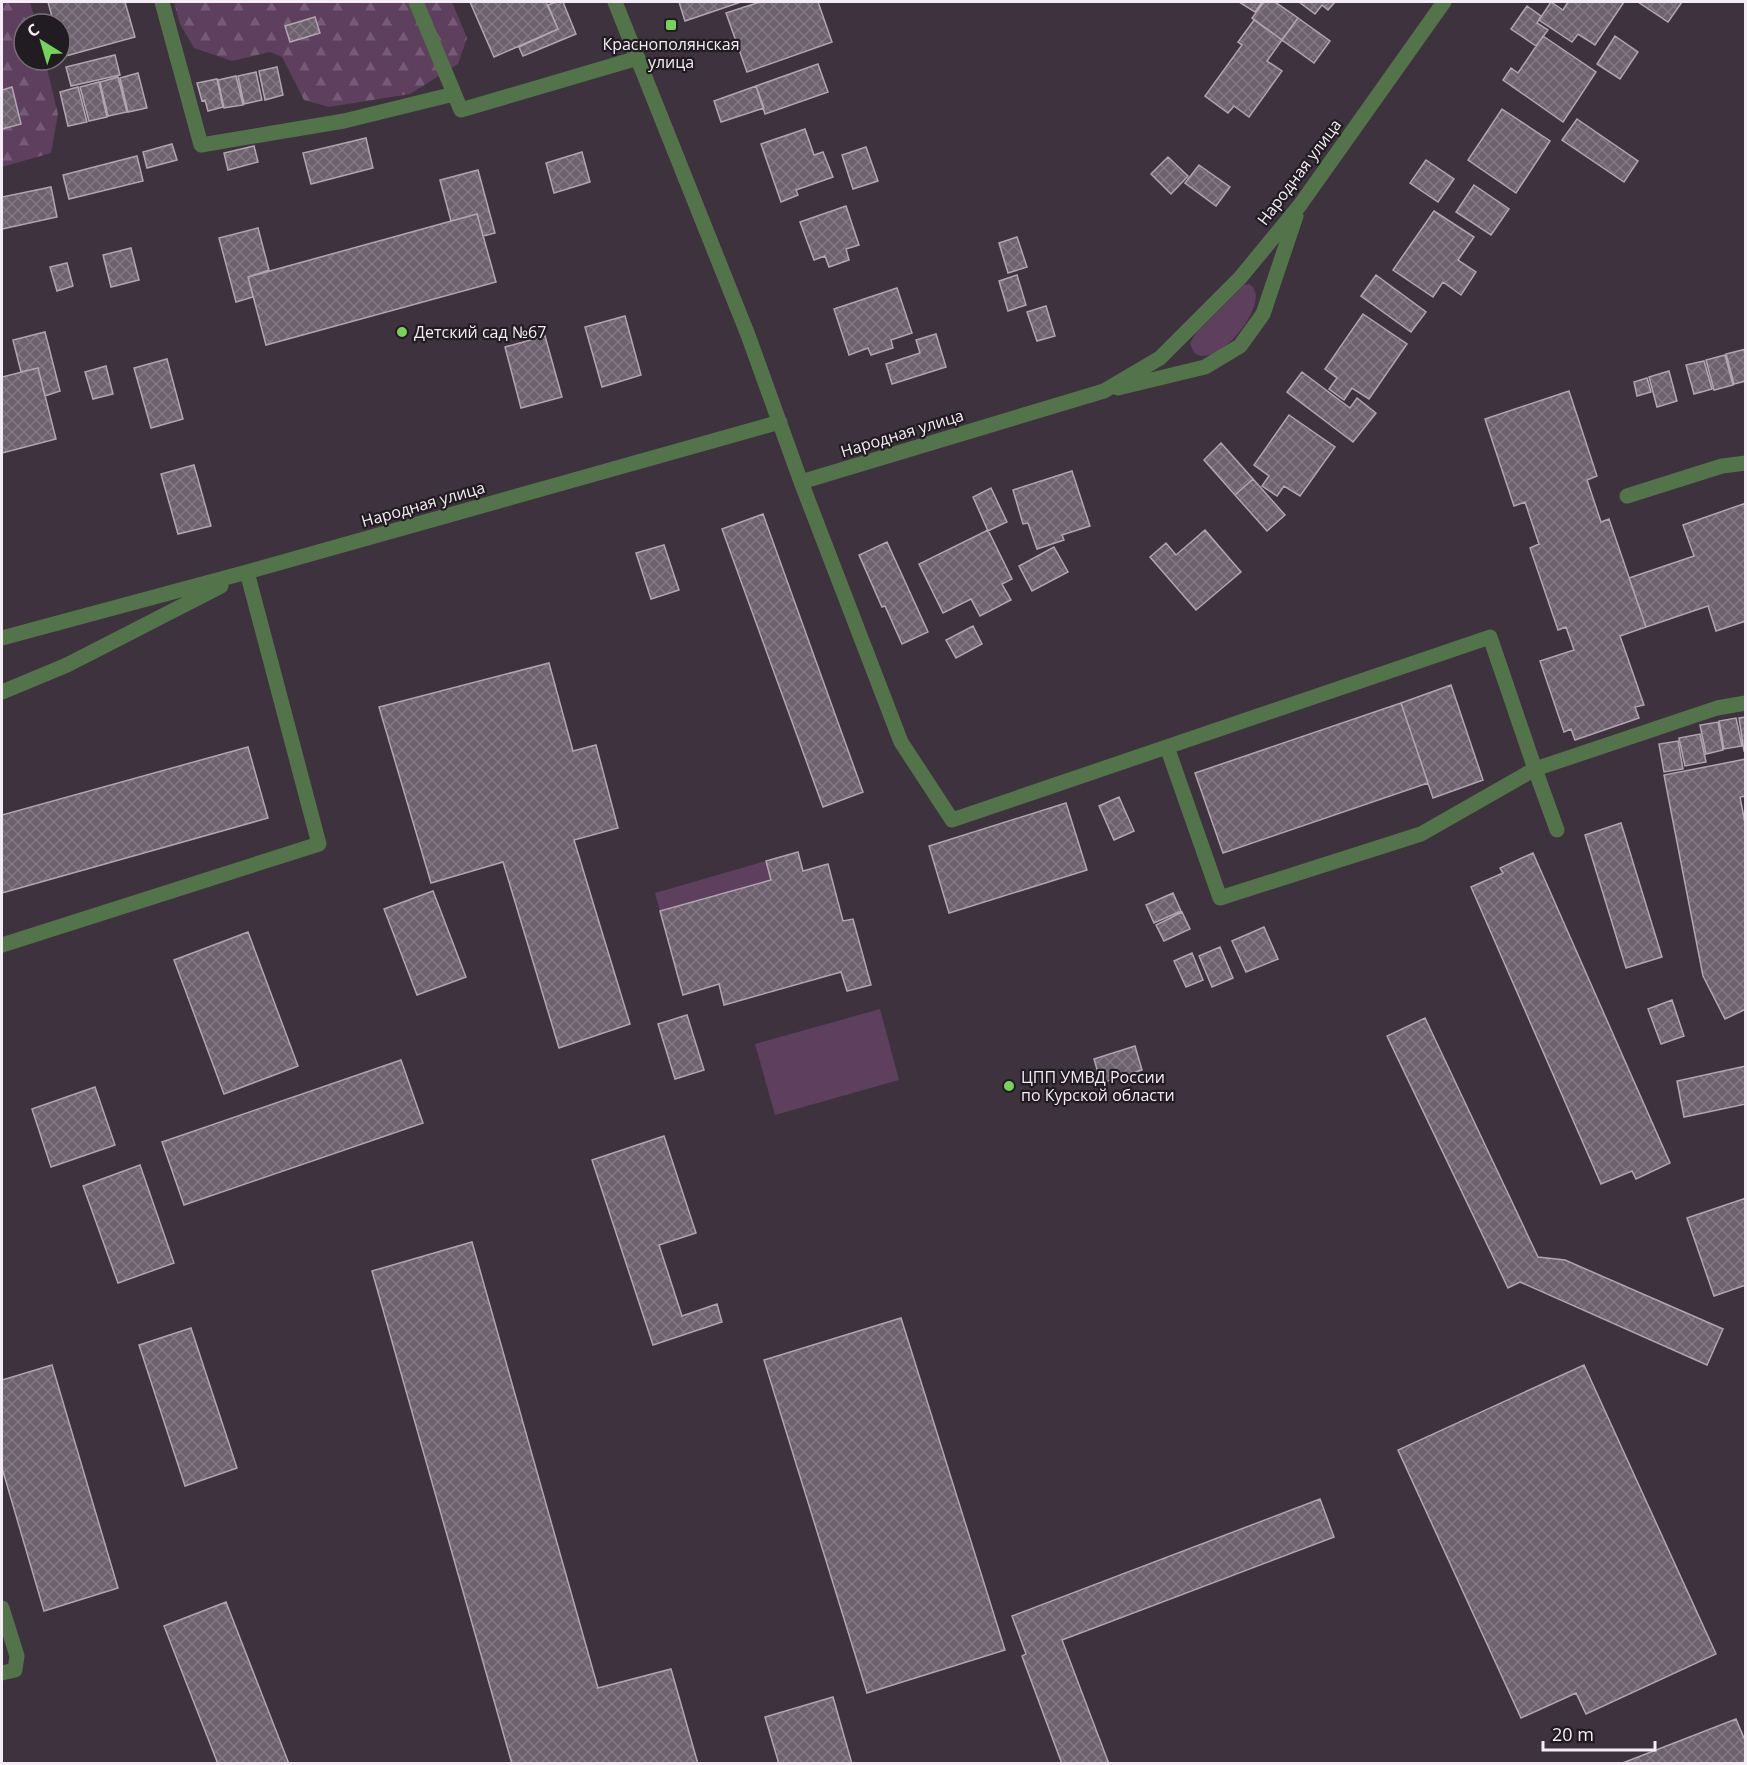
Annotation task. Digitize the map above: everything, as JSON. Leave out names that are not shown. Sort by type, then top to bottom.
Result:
[{"type":"street","points":[[162,2],[201,145],[344,122],[454,94]]},
{"type":"street","points":[[416,2],[461,110],[638,58]]},
{"type":"street","points":[[615,2],[748,335],[801,482],[901,742],[952,820],[1490,637],[1557,830]]},
{"type":"street","name":"Народная улица","points":[[801,482],[1104,391],[1160,357],[1240,278],[1300,206],[1444,2]]},
{"type":"street","points":[[1104,391],[1205,367],[1240,346],[1263,314],[1300,206]]},
{"type":"street","name":"Народная улица","points":[[2,638],[247,572],[780,422]]},
{"type":"street","points":[[1627,496],[1722,466],[1746,463]]},
{"type":"street","points":[[2,945],[319,844],[247,572]]},
{"type":"street","name":"Народная улица","points":[[2,692],[67,665],[247,572]]},
{"type":"street","points":[[1167,747],[1220,898],[1421,834],[1535,769],[1717,708],[1746,703]]},
{"type":"street","points":[[2,1608],[17,1656],[15,1670],[2,1673]]},
{"type":"green space","points":[[2,2],[30,2],[33,12],[12,12],[12,72],[48,72],[58,114],[51,153],[2,167]]},
{"type":"green space","points":[[174,2],[452,2],[467,38],[458,64],[410,94],[329,107],[304,100],[282,57],[270,52],[232,61],[194,48],[180,24]]},
{"type":"green space","points":[[1249,284],[1255,291],[1255,302],[1242,328],[1220,350],[1208,355],[1196,354],[1190,343],[1196,333],[1244,285]]},
{"type":"green space","points":[[766,861],[771,880],[660,911],[655,893]]},
{"type":"green space","points":[[880,1009],[899,1080],[775,1115],[755,1044]]},
{"type":"building","points":[[48,2],[125,2],[135,37],[72,54],[72,12],[51,12]]},
{"type":"building","points":[[470,2],[546,2],[558,29],[494,57]]},
{"type":"building","points":[[563,2],[576,34],[523,56],[519,47],[558,29],[548,5]]},
{"type":"building","points":[[679,2],[741,2],[685,21]]},
{"type":"building","points":[[760,2],[818,2],[832,42],[747,72],[726,13]]},
{"type":"building","points":[[1239,2],[1262,2],[1255,12]]},
{"type":"building","points":[[1264,2],[1275,2],[1298,18],[1282,40],[1252,18]]},
{"type":"building","points":[[1299,2],[1335,2],[1328,10],[1322,5],[1315,14]]},
{"type":"building","points":[[1551,2],[1563,10],[1568,2],[1624,2],[1595,45],[1578,34],[1572,42],[1539,20]]},
{"type":"building","points":[[1638,2],[1682,2],[1668,22]]},
{"type":"building","points":[[1527,6],[1541,16],[1537,23],[1548,30],[1536,46],[1511,29]]},
{"type":"building","points":[[315,17],[320,33],[290,42],[285,26]]},
{"type":"building","points":[[1298,18],[1330,41],[1314,63],[1282,40]]},
{"type":"building","points":[[1254,20],[1282,40],[1267,61],[1282,71],[1249,117],[1234,106],[1228,113],[1205,96],[1242,45],[1238,42]]},
{"type":"building","points":[[1543,36],[1596,72],[1563,122],[1503,80],[1511,68],[1518,73]]},
{"type":"building","points":[[1615,36],[1638,52],[1620,79],[1597,64]]},
{"type":"building","points":[[115,55],[120,75],[71,86],[67,72],[72,72],[72,66]]},
{"type":"building","points":[[818,64],[828,92],[765,114],[756,86]]},
{"type":"building","points":[[277,67],[283,95],[265,100],[259,71]]},
{"type":"building","points":[[256,72],[262,100],[244,104],[238,76]]},
{"type":"building","points":[[138,73],[147,108],[128,112],[120,78]]},
{"type":"building","points":[[236,76],[243,105],[224,108],[218,80]]},
{"type":"building","points":[[118,77],[127,112],[108,116],[100,82]]},
{"type":"building","points":[[217,79],[223,107],[208,111],[205,100],[202,101],[197,83]]},
{"type":"building","points":[[99,82],[107,117],[89,121],[80,87]]},
{"type":"building","points":[[756,86],[764,108],[721,122],[714,101]]},
{"type":"building","points":[[12,87],[21,124],[2,129],[2,90]]},
{"type":"building","points":[[78,87],[87,122],[68,126],[60,92]]},
{"type":"building","points":[[1502,109],[1550,141],[1516,193],[1468,160]]},
{"type":"building","points":[[1577,119],[1638,161],[1624,182],[1562,140]]},
{"type":"building","points":[[805,129],[814,155],[823,152],[833,177],[796,190],[798,195],[781,202],[761,144]]},
{"type":"building","points":[[366,138],[373,168],[311,184],[303,153]]},
{"type":"building","points":[[172,144],[177,160],[147,168],[143,152]]},
{"type":"building","points":[[254,146],[258,162],[228,170],[224,153]]},
{"type":"building","points":[[866,147],[878,181],[853,189],[842,155]]},
{"type":"building","points":[[582,152],[590,182],[554,193],[546,163]]},
{"type":"building","points":[[137,156],[143,181],[69,199],[63,175]]},
{"type":"building","points":[[1168,157],[1188,176],[1171,194],[1151,174]]},
{"type":"building","points":[[1426,160],[1454,179],[1438,202],[1410,183]]},
{"type":"building","points":[[1199,165],[1230,187],[1216,206],[1185,183]]},
{"type":"building","points":[[478,170],[495,233],[483,236],[477,214],[451,221],[440,180]]},
{"type":"building","points":[[1474,185],[1509,209],[1491,235],[1456,212]]},
{"type":"building","points":[[51,187],[57,217],[2,229],[2,197]]},
{"type":"building","points":[[846,206],[859,245],[846,249],[849,260],[829,267],[825,256],[814,260],[800,222]]},
{"type":"building","points":[[1434,211],[1474,237],[1458,260],[1476,272],[1461,295],[1443,282],[1433,297],[1393,270]]},
{"type":"building","points":[[477,214],[496,282],[266,345],[248,277]]},
{"type":"building","points":[[258,228],[269,270],[248,277],[253,297],[236,302],[219,238]]},
{"type":"building","points":[[1017,237],[1027,267],[1008,273],[999,243]]},
{"type":"building","points":[[131,248],[139,280],[111,287],[103,255]]},
{"type":"building","points":[[67,263],[73,286],[57,291],[50,267]]},
{"type":"building","points":[[1017,275],[1026,305],[1008,311],[999,281]]},
{"type":"building","points":[[1376,275],[1426,312],[1411,332],[1361,296]]},
{"type":"building","points":[[897,288],[912,333],[891,340],[893,348],[871,355],[868,348],[849,355],[834,309]]},
{"type":"building","points":[[1046,306],[1055,336],[1037,341],[1027,312]]},
{"type":"building","points":[[1363,314],[1407,344],[1369,399],[1352,388],[1344,400],[1329,389],[1337,378],[1325,369]]},
{"type":"building","points":[[625,316],[641,375],[602,387],[585,327]]},
{"type":"building","points":[[45,332],[60,391],[45,396],[38,368],[21,372],[13,340]]},
{"type":"building","points":[[936,334],[946,367],[892,384],[886,364],[920,353],[916,340]]},
{"type":"building","points":[[545,336],[562,397],[521,408],[505,347]]},
{"type":"building","points":[[1746,349],[1746,381],[1734,384],[1726,354]]},
{"type":"building","points":[[1725,355],[1733,385],[1714,390],[1706,360]]},
{"type":"building","points":[[167,359],[183,419],[151,428],[134,368]]},
{"type":"building","points":[[1704,361],[1712,389],[1694,394],[1686,365]]},
{"type":"building","points":[[106,366],[113,394],[93,399],[85,372]]},
{"type":"building","points":[[38,368],[56,439],[2,453],[2,377]]},
{"type":"building","points":[[1669,371],[1677,401],[1657,407],[1649,377]]},
{"type":"building","points":[[1302,372],[1350,408],[1357,398],[1376,413],[1353,442],[1287,392]]},
{"type":"building","points":[[1647,378],[1651,392],[1637,396],[1634,382]]},
{"type":"building","points":[[1569,391],[1597,476],[1587,480],[1601,522],[1609,519],[1646,627],[1620,636],[1644,705],[1635,707],[1639,718],[1575,740],[1571,729],[1564,732],[1540,661],[1574,650],[1566,627],[1558,630],[1530,548],[1539,544],[1525,502],[1514,506],[1485,419]]},
{"type":"building","points":[[1289,415],[1335,447],[1300,496],[1284,486],[1277,496],[1262,486],[1269,476],[1254,465]]},
{"type":"building","points":[[1221,443],[1253,479],[1235,495],[1204,460]]},
{"type":"building","points":[[194,465],[211,526],[178,534],[161,474]]},
{"type":"building","points":[[1072,471],[1090,526],[1062,535],[1064,540],[1037,549],[1028,523],[1023,524],[1013,490]]},
{"type":"building","points":[[1253,479],[1285,515],[1267,531],[1235,495]]},
{"type":"building","points":[[991,488],[1007,522],[988,531],[973,497]]},
{"type":"building","points":[[1746,503],[1746,621],[1716,631],[1708,606],[1646,627],[1629,578],[1694,556],[1683,525]]},
{"type":"building","points":[[763,514],[863,792],[823,807],[722,529]]},
{"type":"building","points":[[988,530],[1012,579],[1002,584],[1011,600],[980,616],[971,599],[943,613],[919,564]]},
{"type":"building","points":[[1205,530],[1241,572],[1196,610],[1150,557],[1166,543],[1176,555]]},
{"type":"building","points":[[887,542],[928,632],[902,644],[885,606],[882,607],[859,555]]},
{"type":"building","points":[[664,545],[679,590],[651,599],[636,553]]},
{"type":"building","points":[[1054,547],[1068,572],[1032,591],[1019,566]]},
{"type":"building","points":[[973,626],[982,644],[956,658],[946,640]]},
{"type":"building","points":[[549,663],[573,751],[596,745],[618,828],[574,840],[630,1024],[559,1048],[503,862],[431,883],[379,707]]},
{"type":"building","points":[[1451,685],[1483,780],[1433,798],[1401,703]]},
{"type":"building","points":[[1401,703],[1428,783],[1223,853],[1195,773]]},
{"type":"building","points":[[1746,717],[1746,751],[1744,751],[1739,718]]},
{"type":"building","points":[[1736,718],[1742,746],[1724,749],[1719,721]]},
{"type":"building","points":[[1718,722],[1723,750],[1706,754],[1700,725]]},
{"type":"building","points":[[1700,734],[1706,762],[1685,766],[1679,738]]},
{"type":"building","points":[[1678,741],[1683,769],[1664,772],[1659,744]]},
{"type":"building","points":[[248,747],[268,818],[2,893],[2,815]]},
{"type":"building","points":[[1746,759],[1746,796],[1740,797],[1746,828],[1746,1009],[1725,1019],[1703,976],[1664,775]]},
{"type":"building","points":[[1119,797],[1134,831],[1114,840],[1099,806]]},
{"type":"building","points":[[1066,803],[1087,870],[949,913],[929,846]]},
{"type":"building","points":[[1621,823],[1662,957],[1626,968],[1585,835]]},
{"type":"building","points":[[798,852],[803,871],[828,864],[843,921],[853,919],[871,985],[847,991],[841,972],[724,1005],[719,984],[683,995],[660,911],[771,880],[766,861]]},
{"type":"building","points":[[1533,853],[1670,1163],[1636,1179],[1632,1171],[1601,1184],[1471,887],[1503,873],[1500,868]]},
{"type":"building","points":[[433,891],[466,977],[417,995],[384,909]]},
{"type":"building","points":[[1173,893],[1181,911],[1154,923],[1146,905]]},
{"type":"building","points":[[1182,912],[1190,929],[1164,941],[1156,925]]},
{"type":"building","points":[[1264,927],[1278,959],[1246,972],[1232,941]]},
{"type":"building","points":[[248,932],[298,1066],[224,1094],[174,960]]},
{"type":"building","points":[[1220,947],[1233,978],[1212,987],[1199,956]]},
{"type":"building","points":[[1192,953],[1203,980],[1186,987],[1174,961]]},
{"type":"building","points":[[1672,1000],[1684,1036],[1661,1044],[1648,1009]]},
{"type":"building","points":[[687,1015],[704,1070],[675,1079],[658,1024]]},
{"type":"building","points":[[1425,1018],[1538,1257],[1565,1260],[1723,1329],[1707,1365],[1520,1282],[1508,1288],[1387,1036]]},
{"type":"building","points":[[1135,1046],[1142,1070],[1101,1083],[1094,1059]]},
{"type":"building","points":[[401,1060],[423,1123],[184,1205],[162,1142]]},
{"type":"building","points":[[1746,1066],[1746,1104],[1684,1117],[1677,1081]]},
{"type":"building","points":[[95,1087],[115,1145],[51,1167],[32,1109]]},
{"type":"building","points":[[664,1136],[696,1233],[659,1245],[682,1316],[717,1304],[722,1322],[653,1345],[592,1160]]},
{"type":"building","points":[[140,1165],[174,1263],[118,1283],[83,1186]]},
{"type":"building","points":[[1746,1198],[1746,1285],[1714,1296],[1687,1218]]},
{"type":"building","points":[[472,1242],[598,1688],[671,1669],[698,1764],[512,1764],[372,1271]]},
{"type":"building","points":[[901,1318],[1005,1650],[867,1693],[764,1360]]},
{"type":"building","points":[[191,1328],[237,1468],[185,1486],[139,1345]]},
{"type":"building","points":[[52,1365],[118,1588],[44,1611],[2,1468],[2,1380]]},
{"type":"building","points":[[1584,1365],[1716,1654],[1586,1714],[1576,1693],[1521,1718],[1398,1450]]},
{"type":"building","points":[[1320,1499],[1334,1537],[1062,1640],[1109,1764],[1062,1764],[1022,1656],[1026,1654],[1012,1616]]},
{"type":"building","points":[[226,1602],[289,1764],[218,1764],[164,1626]]},
{"type":"building","points":[[833,1697],[852,1764],[779,1764],[765,1717]]},
{"type":"building","points":[[1736,1719],[1746,1743],[1746,1764],[1620,1764]]},
{"type":"place","name":"Краснополянская улица","points":[[671,25]]},
{"type":"place","name":"Детский сад №67","points":[[402,332]]},
{"type":"place","name":"ЦПП УМВД России по Курской области","points":[[1009,1086]]}]
